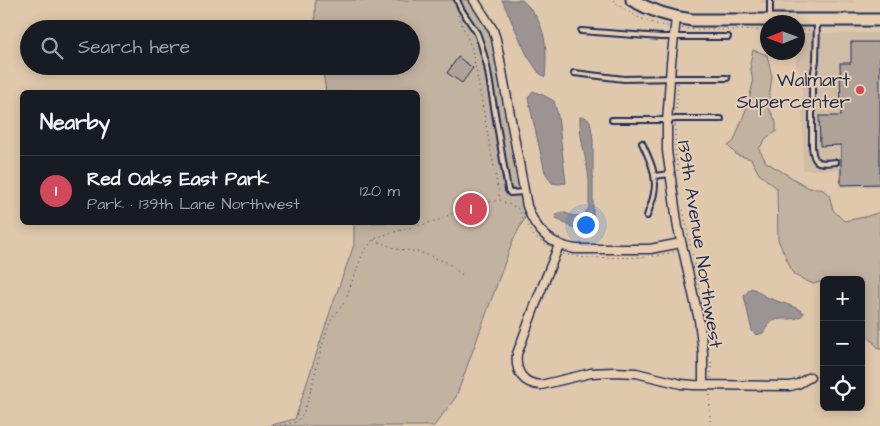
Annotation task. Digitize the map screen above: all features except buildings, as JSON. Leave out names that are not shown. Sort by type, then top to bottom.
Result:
[{"type":"street","points":[[474,0],[493,30],[501,63],[524,192],[530,215],[545,236],[559,245],[575,249],[642,250],[681,243]]},
{"type":"street","points":[[632,0],[661,14],[672,22],[692,20],[760,24]]},
{"type":"street","points":[[805,20],[880,20]]},
{"type":"street","name":"139th Avenue Northwest","points":[[672,22],[677,37],[672,119],[667,152],[674,175],[681,243],[699,320],[703,352],[703,385]]},
{"type":"street","points":[[559,245],[517,354],[518,371],[527,381],[542,385],[591,373],[626,372],[681,384],[790,386],[810,377]]},
{"type":"lane","points":[[457,0],[477,33],[487,66],[508,190],[510,193],[524,192]]},
{"type":"lane","points":[[769,15],[770,0]]},
{"type":"lane","points":[[816,19],[816,60],[812,84],[813,157],[816,161],[822,163],[836,162]]},
{"type":"lane","points":[[581,31],[677,37],[728,37]]},
{"type":"lane","points":[[487,66],[501,63]]},
{"type":"lane","points":[[574,73],[624,79],[727,78]]},
{"type":"lane","points":[[612,120],[721,119]]},
{"type":"lane","points":[[642,143],[651,164],[655,188],[646,216]]},
{"type":"lane","points":[[654,176],[674,175]]},
{"type":"path","points":[[613,0],[625,10],[662,26],[672,22]]},
{"type":"path","points":[[457,13],[472,48],[475,69]]},
{"type":"path","points":[[677,37],[683,28],[702,30],[760,26]]},
{"type":"path","points":[[674,78],[672,119],[675,143],[674,175]]},
{"type":"path","points":[[280,426],[296,422],[303,414],[328,327],[347,297],[363,253],[374,240],[383,235],[439,220],[467,206],[500,200]]},
{"type":"path","points":[[683,210],[703,302]]},
{"type":"path","points":[[374,240],[397,249],[419,252],[448,263],[465,277]]},
{"type":"path","points":[[708,328],[709,337]]},
{"type":"path","points":[[710,358],[711,379]]},
{"type":"path","points":[[710,392],[710,426]]},
{"type":"shaded area","points":[[315,0],[469,0],[489,33],[493,44],[526,216],[513,240],[456,397],[434,426],[268,426],[295,419],[354,245],[354,225],[420,225],[420,90],[326,90],[323,75],[420,75],[420,20],[315,20]]},
{"type":"shaded area","points":[[502,0],[522,0],[539,22],[545,45],[545,77],[539,73],[527,55]]},
{"type":"shaded area","points":[[761,0],[854,0],[854,3],[761,3]]},
{"type":"shaded area","points":[[805,33],[880,33],[880,196],[879,187],[839,187],[839,170],[803,170],[802,79],[796,65],[796,60],[805,60]]},
{"type":"shaded area","points":[[753,50],[760,52],[760,60],[768,60],[772,77],[768,106],[776,122],[776,132],[766,138],[759,149],[766,162],[809,188],[821,188],[829,195],[833,210],[844,221],[880,212],[880,350],[865,333],[865,276],[820,276],[820,282],[813,284],[794,275],[778,240],[777,188],[759,174],[751,159],[737,155],[728,146],[734,141],[748,104],[753,83],[750,63]]},
{"type":"shaded area","points":[[533,91],[554,101],[558,117],[566,183],[552,183],[545,172],[528,98]]},
{"type":"shaded area","points":[[580,117],[585,117],[590,121],[593,140],[593,217],[585,226],[576,228],[556,218],[557,214],[562,212],[574,216],[583,215],[589,208],[589,180]]},
{"type":"shaded area","points":[[751,288],[804,313],[798,318],[773,321],[763,333],[756,335],[752,331],[744,296]]},
{"type":"place","name":"Walmart Supercenter","points":[[860,90]]},
{"type":"place","name":"Red Oaks East Park","points":[[471,209]]}]
